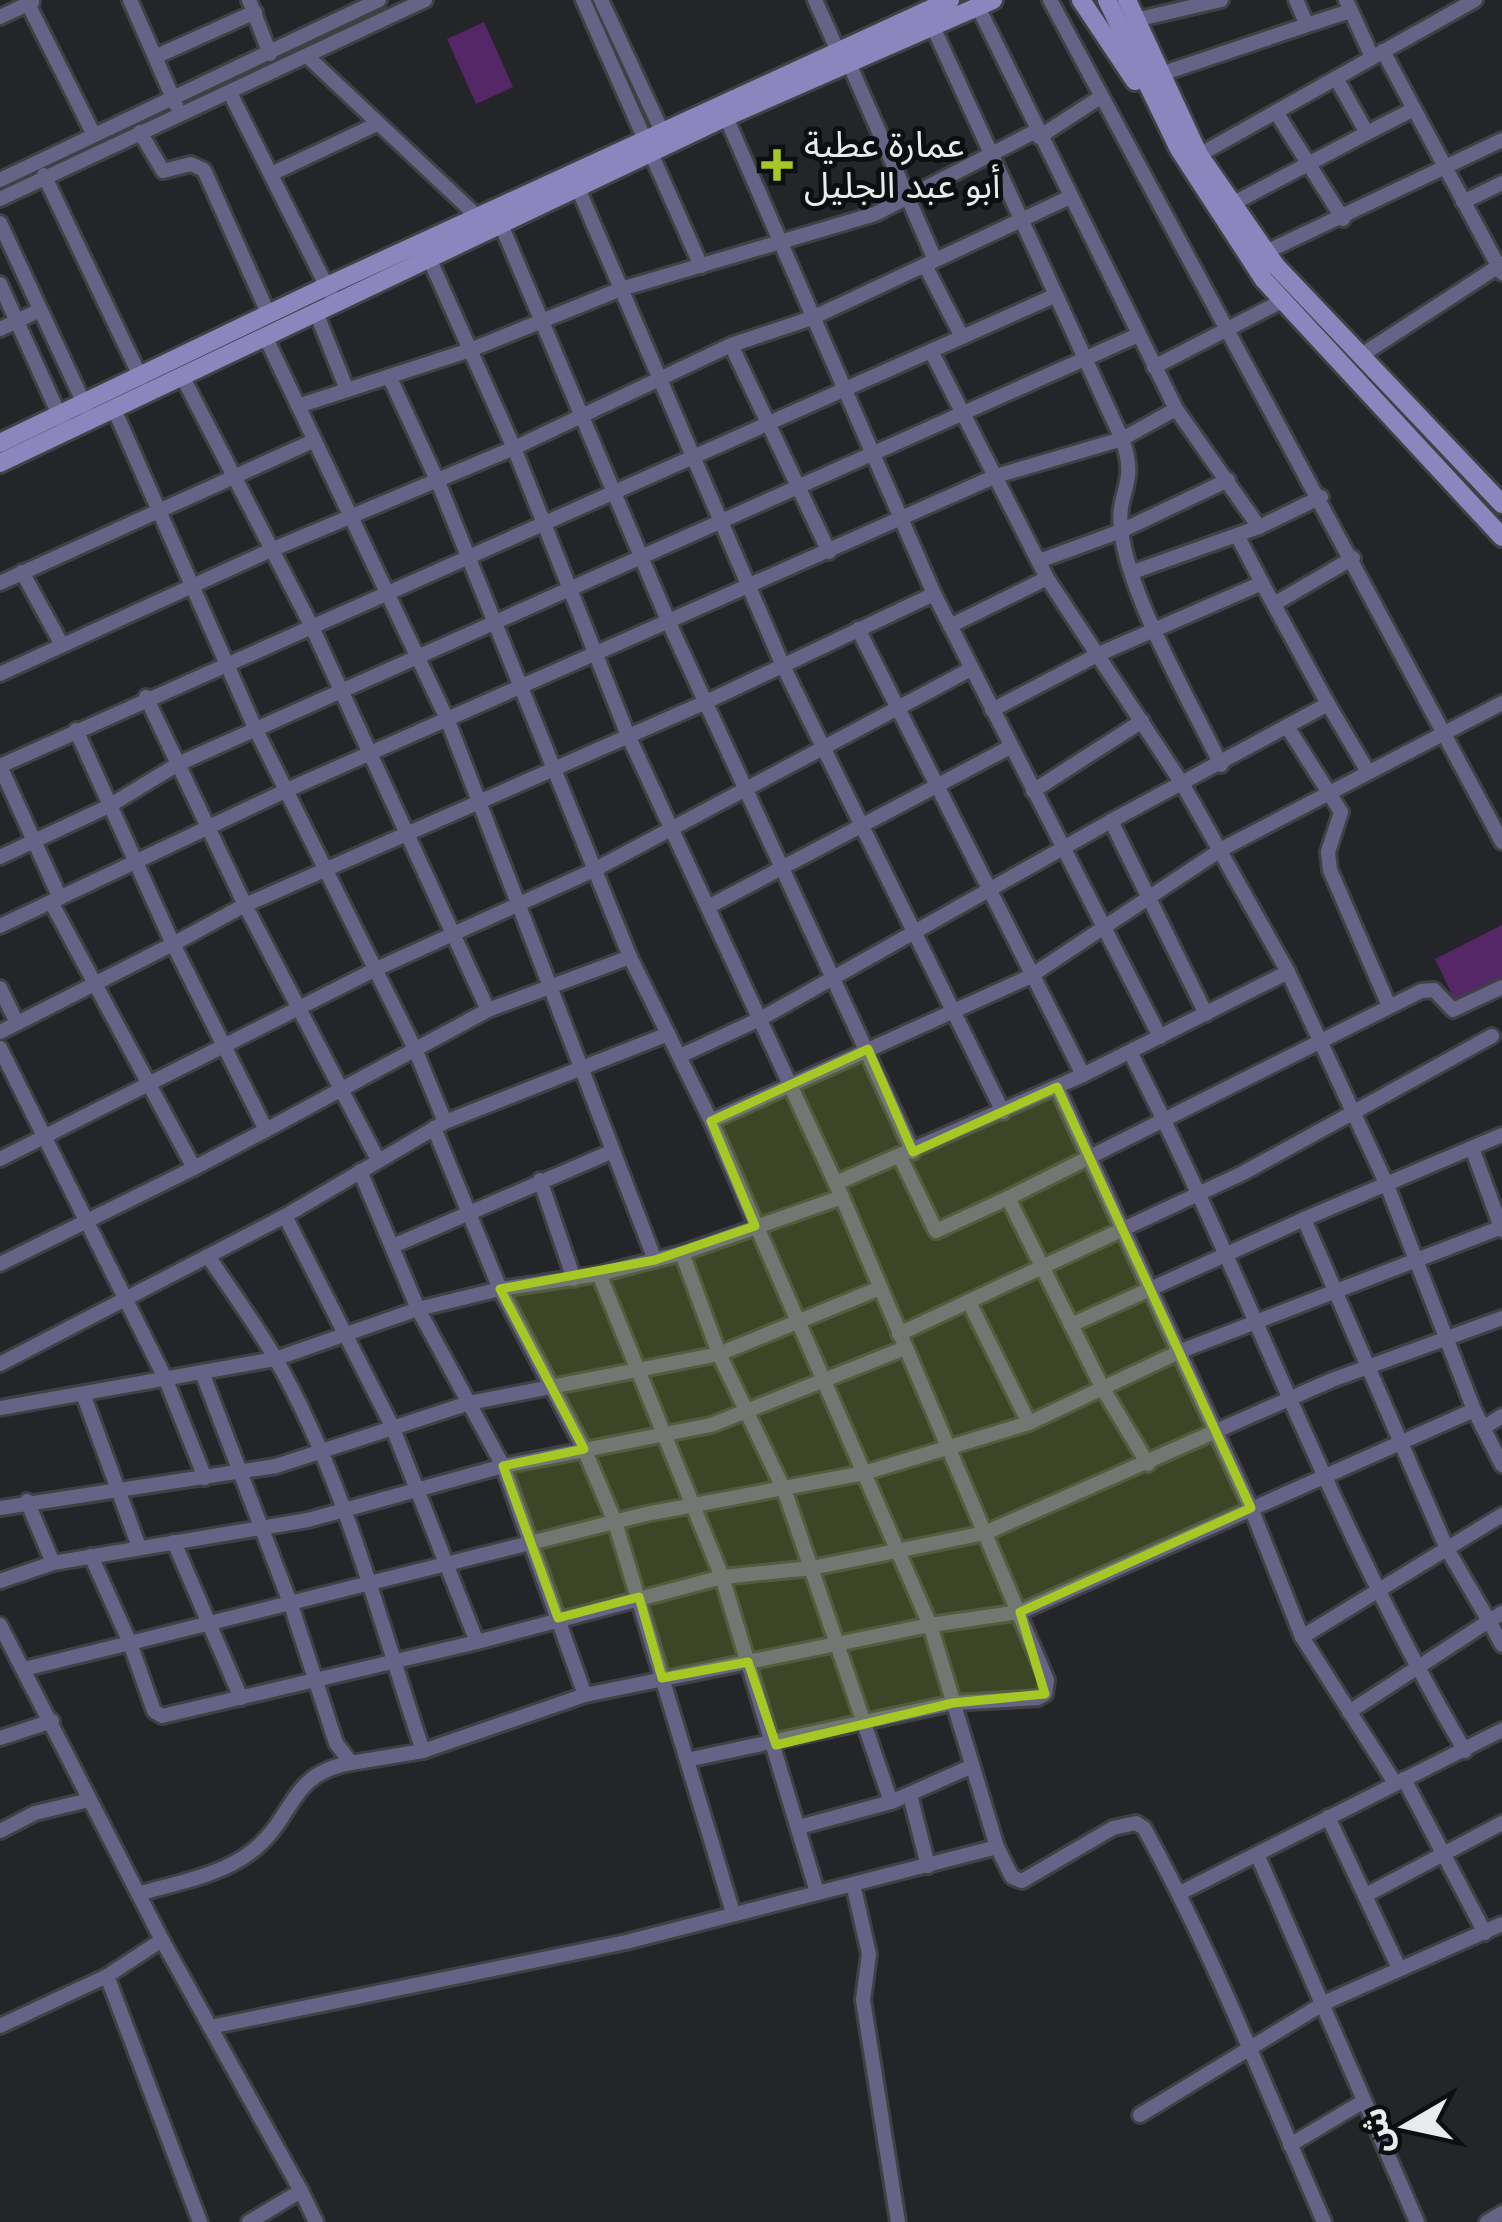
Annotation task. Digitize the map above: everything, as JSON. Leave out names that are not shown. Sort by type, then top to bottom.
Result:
[{"type":"main road","points":[[0,443],[88,412],[141,378],[269,315],[326,300],[429,258],[657,141],[725,117],[950,0]]},
{"type":"main road","points":[[1081,0],[1282,302],[1502,537]]},
{"type":"main road","points":[[1107,0],[1179,149]]},
{"type":"main road","points":[[1127,0],[1199,155],[1266,252],[1502,504]]},
{"type":"main road","points":[[925,13],[985,4]]},
{"type":"main road","points":[[88,412],[114,409],[265,336],[479,218],[843,55]]},
{"type":"main road","points":[[0,463],[63,423]]},
{"type":"street","points":[[130,0],[177,106]]},
{"type":"street","points":[[0,199],[140,132],[352,5],[377,0],[384,18]]},
{"type":"street","points":[[0,180],[94,135],[230,93],[425,0]]},
{"type":"street","points":[[583,0],[657,141]]},
{"type":"street","points":[[601,0],[700,266]]},
{"type":"street","points":[[814,0],[843,55],[962,337]]},
{"type":"street","points":[[1050,0],[1501,838]]},
{"type":"street","points":[[1135,20],[1221,0]]},
{"type":"street","points":[[1296,0],[1307,26]]},
{"type":"street","points":[[1199,155],[1475,0]]},
{"type":"street","points":[[0,17],[30,1],[94,135]]},
{"type":"street","points":[[985,4],[1068,198],[1176,409],[1259,527]]},
{"type":"street","points":[[352,5],[362,28]]},
{"type":"street","points":[[1160,74],[1307,26],[1348,5],[1414,109],[1501,268],[1363,354]]},
{"type":"street","points":[[158,56],[252,6],[270,54]]},
{"type":"street","points":[[925,13],[1122,439],[1132,476],[1121,531],[1133,572],[1221,765]]},
{"type":"street","points":[[307,56],[479,218]]},
{"type":"street","points":[[1336,78],[1367,133]]},
{"type":"street","points":[[230,93],[326,300],[347,390]]},
{"type":"street","points":[[298,406],[470,350],[621,289],[855,221],[1038,134],[1099,98]]},
{"type":"street","points":[[1232,204],[1414,109]]},
{"type":"street","points":[[1276,112],[1343,219]]},
{"type":"street","points":[[725,117],[934,593],[1160,1037]]},
{"type":"street","points":[[271,174],[377,124]]},
{"type":"street","points":[[140,132],[163,171],[190,164],[204,170],[269,315]]},
{"type":"street","points":[[1266,252],[1502,140]]},
{"type":"street","points":[[44,175],[141,378]]},
{"type":"street","points":[[1463,202],[1502,183]]},
{"type":"street","points":[[577,186],[783,666],[909,931],[1004,1112]]},
{"type":"street","points":[[0,674],[271,550],[514,448],[730,345],[812,318],[1068,198]]},
{"type":"street","points":[[500,222],[669,623],[868,1049],[936,1231],[1090,1160],[1430,988],[1454,1010],[1502,987]]},
{"type":"street","points":[[0,224],[88,412]]},
{"type":"street","points":[[429,258],[514,448],[627,733],[839,1190],[945,1448],[1045,1670],[1045,1694],[953,1702],[776,1745],[687,1760]]},
{"type":"street","points":[[0,284],[63,423]]},
{"type":"street","points":[[194,1168],[94,988],[0,766],[764,421],[1054,296]]},
{"type":"street","points":[[1154,367],[1282,302]]},
{"type":"street","points":[[0,329],[40,310]]},
{"type":"street","points":[[0,857],[109,806],[178,764],[339,689],[1138,335]]},
{"type":"street","points":[[265,336],[448,721],[655,1260]]},
{"type":"street","points":[[730,345],[829,552]]},
{"type":"street","points":[[931,351],[1047,578],[1183,785],[1288,972],[1387,1185],[1474,1410],[1502,1466]]},
{"type":"street","points":[[182,376],[311,625],[488,1010]]},
{"type":"street","points":[[389,376],[438,482],[630,958],[711,1120],[930,1624],[970,1767],[1008,1873],[1022,1881],[1120,1824],[1136,1823],[1144,1828],[1180,1893],[1252,2048],[1324,2222]]},
{"type":"street","points":[[114,409],[255,728],[415,1049],[500,1289],[584,1449],[615,1522],[733,1913]]},
{"type":"street","points":[[0,926],[287,790],[996,476],[1122,439],[1176,409]]},
{"type":"street","points":[[0,583],[313,441]]},
{"type":"street","points":[[1039,561],[1121,531],[1228,480]]},
{"type":"street","points":[[1133,572],[1259,527],[1321,497]]},
{"type":"street","points":[[1237,535],[1366,770]]},
{"type":"street","points":[[1274,604],[1354,558]]},
{"type":"street","points":[[22,572],[62,645]]},
{"type":"street","points":[[950,626],[1047,578]]},
{"type":"street","points":[[992,710],[1099,654],[1262,584]]},
{"type":"street","points":[[0,1032],[323,867],[706,702],[934,593]]},
{"type":"street","points":[[858,629],[1028,977],[1083,1075]]},
{"type":"street","points":[[0,1159],[374,970],[594,870],[971,669]]},
{"type":"street","points":[[146,697],[245,905],[378,1160]]},
{"type":"street","points":[[711,1120],[1028,977],[1106,931],[1222,849],[1325,791],[1446,735],[1502,703]]},
{"type":"street","points":[[680,1056],[762,1018],[1061,845],[1221,765],[1328,704]]},
{"type":"street","points":[[1033,791],[1142,721]]},
{"type":"street","points":[[1288,728],[1342,818],[1328,852],[1330,870],[1389,1006]]},
{"type":"street","points":[[76,730],[135,864],[266,1130]]},
{"type":"street","points":[[708,907],[1010,747]]},
{"type":"street","points":[[1112,821],[1205,1014]]},
{"type":"street","points":[[0,1264],[88,1224],[488,1010],[630,958]]},
{"type":"street","points":[[0,1408],[275,1359],[418,1309],[682,1253],[839,1190],[1288,972]]},
{"type":"street","points":[[0,988],[17,1023]]},
{"type":"street","points":[[0,1364],[285,1216],[440,1125],[668,1034]]},
{"type":"street","points":[[0,1581],[52,1563],[342,1513],[503,1466],[667,1436],[748,1414],[823,1385],[969,1301],[1199,1194],[1354,1115],[1492,1036]]},
{"type":"street","points":[[0,1048],[166,1379],[205,1478]]},
{"type":"street","points":[[1130,1052],[1227,1252],[1376,1593],[1465,1751]]},
{"type":"street","points":[[1057,1087],[1251,1508],[1302,1637],[1348,1712],[1400,1781],[1485,1933]]},
{"type":"street","points":[[1071,1325],[1148,1286],[1502,1136]]},
{"type":"street","points":[[24,1669],[370,1587],[615,1522],[865,1473],[1029,1424],[1180,1352],[1502,1228],[1472,1148]]},
{"type":"street","points":[[393,1246],[613,1151]]},
{"type":"street","points":[[360,1171],[418,1309],[503,1466],[585,1695]]},
{"type":"street","points":[[540,1180],[574,1279]]},
{"type":"street","points":[[1008,1198],[1103,1389],[1148,1465]]},
{"type":"street","points":[[285,1216],[392,1426],[452,1565],[477,1642]]},
{"type":"street","points":[[1304,1219],[1447,1549],[1496,1617],[1502,1645]]},
{"type":"street","points":[[682,1253],[719,1354],[784,1492],[891,1802]]},
{"type":"street","points":[[208,1256],[275,1359],[318,1455],[370,1587],[423,1751]]},
{"type":"street","points":[[599,1274],[722,1577],[817,1892]]},
{"type":"street","points":[[0,1508],[238,1473],[318,1455],[469,1403],[719,1354],[880,1288]]},
{"type":"street","points":[[969,1301],[1029,1424]]},
{"type":"street","points":[[91,1556],[158,1714],[393,1663],[722,1577],[812,1568],[985,1533],[1054,1499],[1148,1465],[1288,1398],[1502,1318]]},
{"type":"street","points":[[203,1375],[291,1605],[339,1750],[351,1763]]},
{"type":"street","points":[[83,1394],[139,1547]]},
{"type":"street","points":[[138,1894],[223,1869],[247,1856],[263,1842],[307,1778],[351,1763],[423,1751],[585,1695],[930,1624],[1020,1612],[1474,1410]]},
{"type":"street","points":[[1483,1428],[1502,1416]]},
{"type":"street","points":[[27,1501],[52,1563]]},
{"type":"street","points":[[1302,1637],[1502,1515]]},
{"type":"street","points":[[174,1541],[241,1698]]},
{"type":"street","points":[[1348,1712],[1496,1617]]},
{"type":"street","points":[[0,1625],[5,1647],[24,1669],[162,1940],[316,2222]]},
{"type":"street","points":[[0,1738],[52,1721]]},
{"type":"street","points":[[1180,1893],[1502,1730]]},
{"type":"street","points":[[799,1827],[891,1802],[970,1767]]},
{"type":"street","points":[[910,1795],[928,1866]]},
{"type":"street","points":[[0,1831],[34,1814],[89,1800]]},
{"type":"street","points":[[1328,1817],[1398,1966]]},
{"type":"street","points":[[1366,1895],[1502,1823]]},
{"type":"street","points":[[210,2027],[626,1942],[997,1847]]},
{"type":"street","points":[[1256,1854],[1326,2002],[1418,2222]]},
{"type":"street","points":[[853,1884],[867,1937],[863,2000],[898,2222]]},
{"type":"street","points":[[1139,2115],[1326,2002],[1398,1966],[1502,1924]]},
{"type":"street","points":[[0,2026],[106,1976],[162,1940]]},
{"type":"street","points":[[106,1976],[200,2222]]},
{"type":"street","points":[[1290,2145],[1364,2101]]},
{"type":"street","points":[[249,2222],[302,2192]]},
{"type":"street","points":[[1486,2222],[1502,2213]]},
{"type":"highlighted area","points":[[868,1049],[913,1152],[1057,1087],[1251,1508],[1020,1612],[1045,1694],[953,1703],[776,1745],[748,1662],[662,1678],[639,1597],[558,1618],[503,1466],[584,1449],[500,1289],[655,1260],[755,1226],[711,1121]]},
{"type":"shaded area","points":[[484,22],[513,87],[476,104],[447,39]]},
{"type":"shaded area","points":[[1502,925],[1502,983],[1457,1005],[1435,959]]},
{"type":"place","name":"عمارة عطية أبو عبد الجليل","points":[[777,165]]}]
